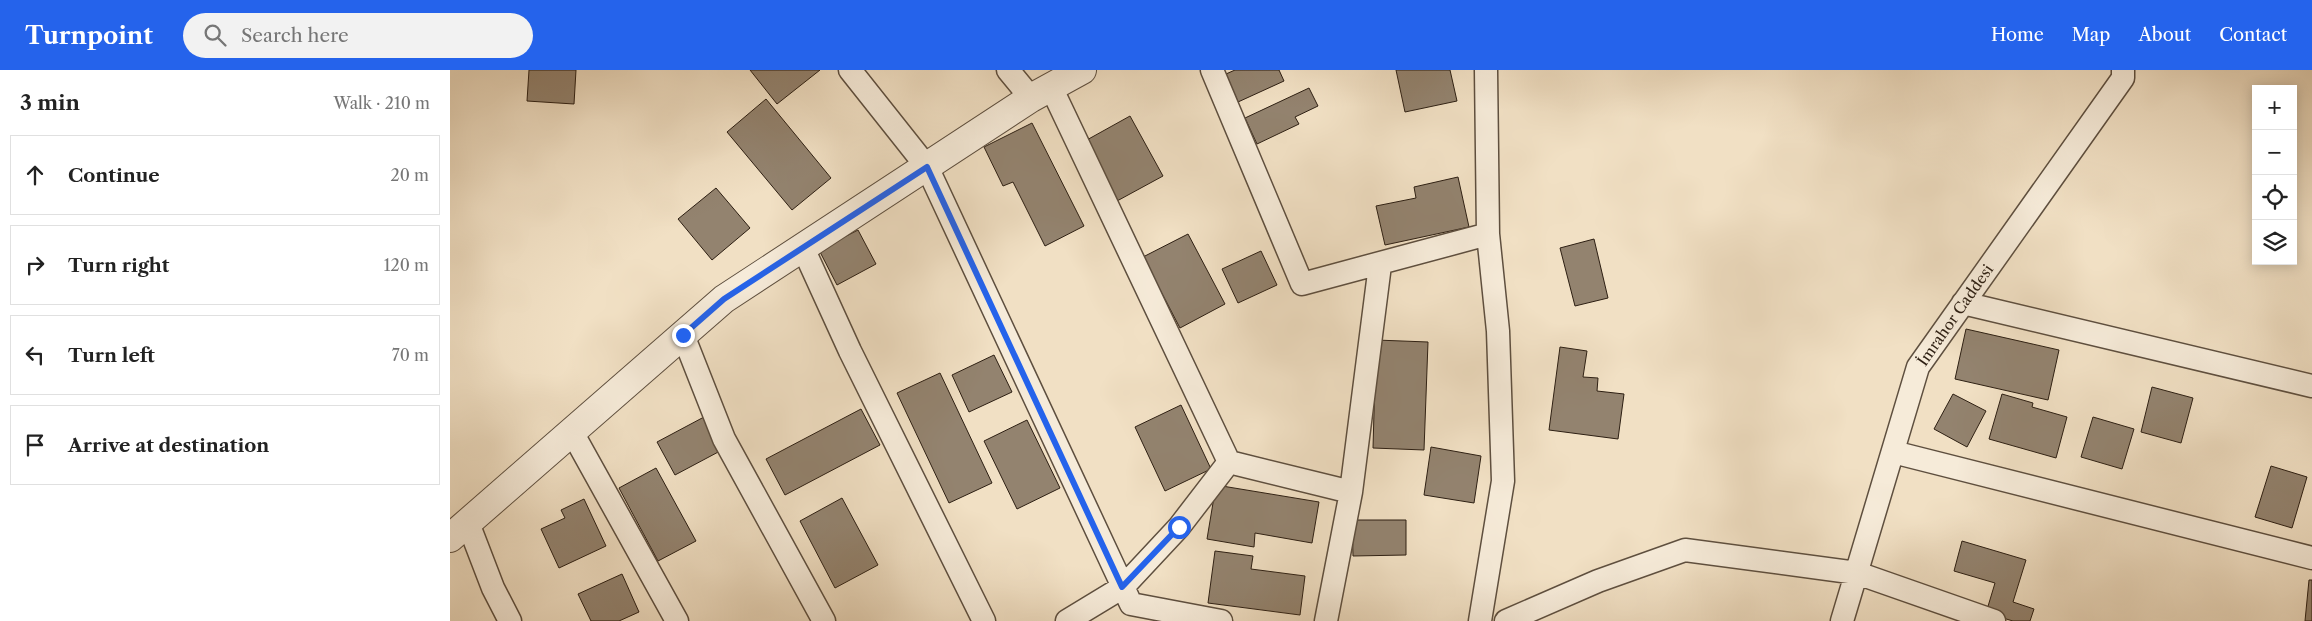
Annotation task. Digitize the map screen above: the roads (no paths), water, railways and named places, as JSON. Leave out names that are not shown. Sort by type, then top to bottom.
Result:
[{"type":"street","points":[[850,70],[927,167],[1131,604],[1221,621]]},
{"type":"street","points":[[1008,70],[1041,92],[1229,462],[1352,492]]},
{"type":"street","points":[[510,621],[459,531],[724,299],[1041,92],[1082,70]]},
{"type":"street","points":[[1212,70],[1302,284],[1380,265],[1488,234]]},
{"type":"street","points":[[1480,621],[1503,481],[1498,331],[1488,234],[1486,70]]},
{"type":"street","name":"İmrahor Caddesi","points":[[1842,621],[1918,366],[2123,78],[2123,70]]},
{"type":"street","points":[[803,248],[850,351],[984,621]]},
{"type":"street","points":[[1326,621],[1352,492],[1380,265]]},
{"type":"street","points":[[1963,303],[2312,386]]},
{"type":"street","points":[[683,335],[724,439],[824,621]]},
{"type":"street","points":[[572,432],[677,621]]},
{"type":"street","points":[[1893,452],[2312,558]]},
{"type":"street","points":[[1067,621],[1122,587],[1179,527],[1229,462]]},
{"type":"street","points":[[1506,621],[1598,581],[1685,550],[1857,573],[1994,621]]}]
